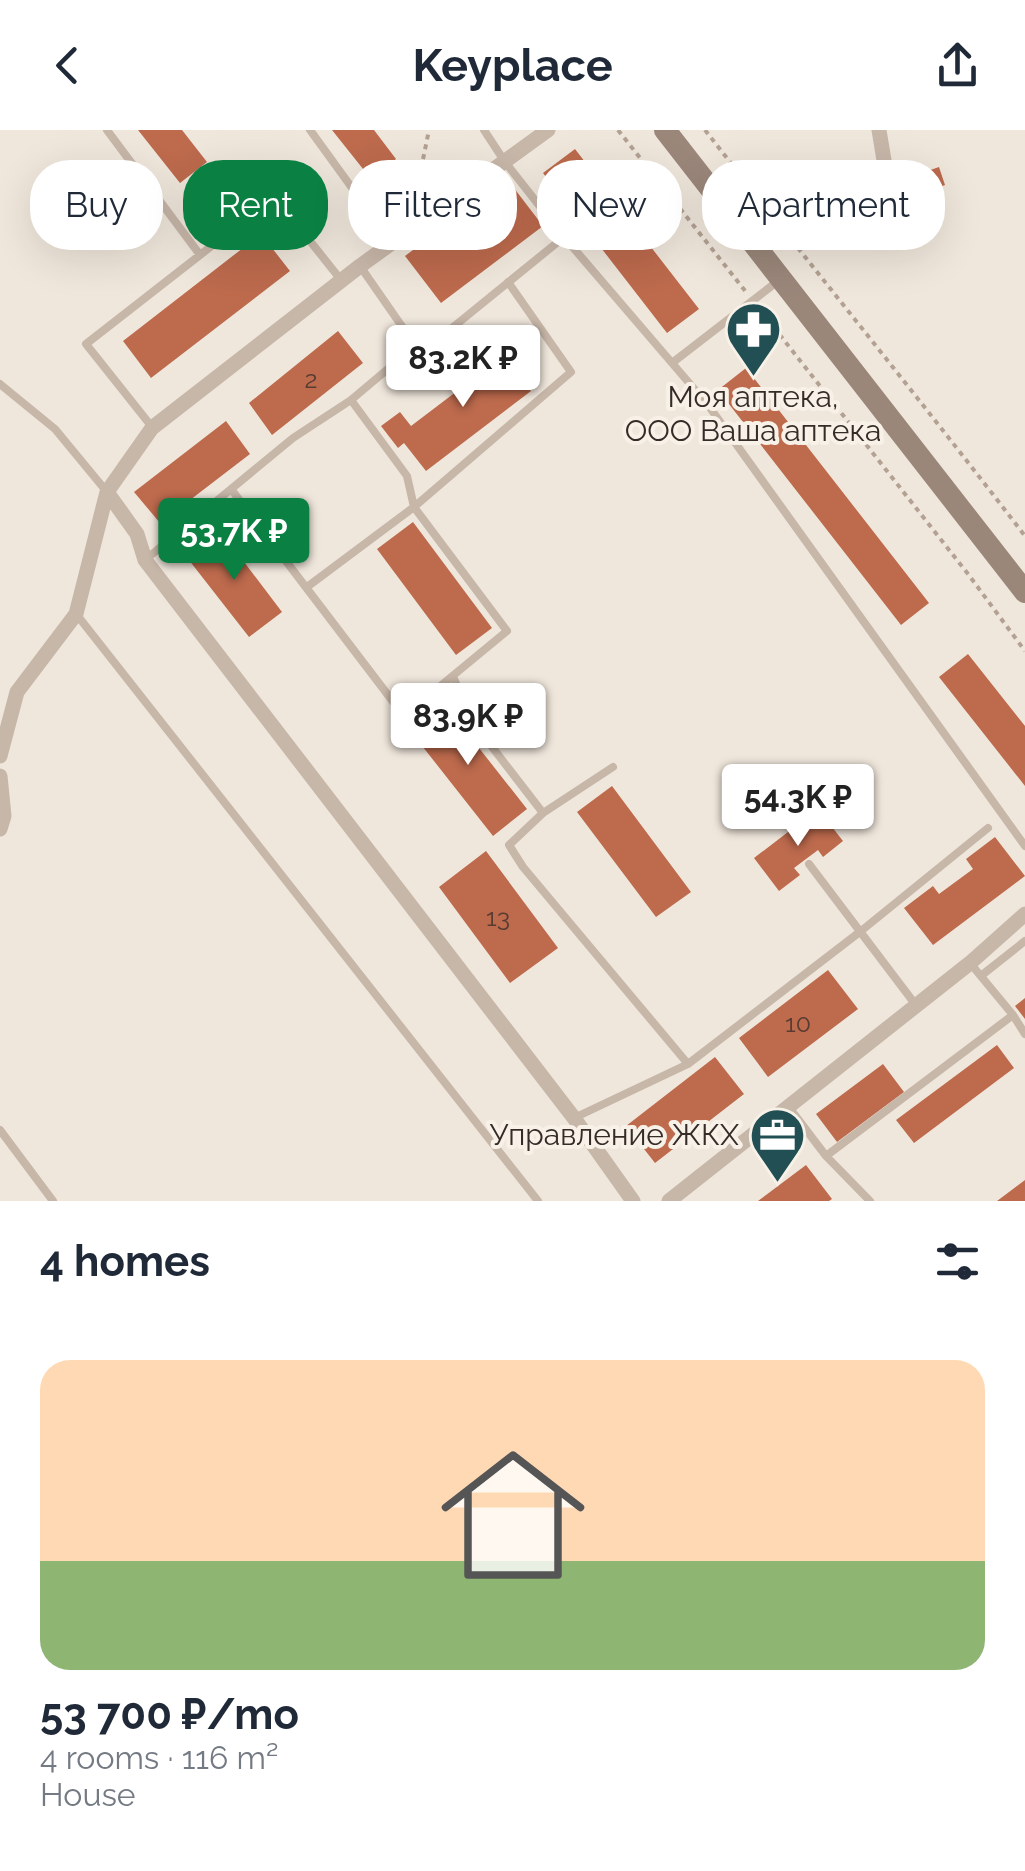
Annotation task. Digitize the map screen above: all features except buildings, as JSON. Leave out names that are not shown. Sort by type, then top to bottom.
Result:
[{"type":"main road","points":[[665,130],[1025,592]]},
{"type":"street","points":[[509,160],[548,130]]},
{"type":"street","points":[[879,130],[884,160]]},
{"type":"street","points":[[0,754],[17,692],[76,614],[106,492],[152,428],[382,250]]},
{"type":"street","points":[[106,492],[137,534],[145,560],[574,1118],[633,1201]]},
{"type":"street","points":[[0,776],[4,816],[0,829]]},
{"type":"street","points":[[668,1201],[915,1004],[976,969],[1025,914]]},
{"type":"lane","points":[[107,130],[200,255]]},
{"type":"lane","points":[[310,130],[348,182]]},
{"type":"lane","points":[[484,130],[505,160]]},
{"type":"lane","points":[[517,176],[537,202]]},
{"type":"lane","points":[[152,428],[86,344],[276,197],[341,280]]},
{"type":"lane","points":[[145,560],[293,438],[351,400],[388,368],[452,328],[547,250]]},
{"type":"lane","points":[[576,250],[708,405],[1025,846]]},
{"type":"lane","points":[[360,266],[417,348]]},
{"type":"lane","points":[[672,363],[782,278]]},
{"type":"lane","points":[[307,587],[414,507],[570,372],[508,282]]},
{"type":"lane","points":[[0,384],[55,429],[106,492]]},
{"type":"lane","points":[[232,489],[404,716],[508,630],[414,507],[407,476],[351,400]]},
{"type":"lane","points":[[76,614],[538,1201]]},
{"type":"lane","points":[[452,676],[469,717],[543,813]]},
{"type":"lane","points":[[612,766],[543,813],[508,845],[688,1064]]},
{"type":"lane","points":[[574,1118],[688,1064],[988,828]]},
{"type":"lane","points":[[809,864],[915,1004]]},
{"type":"lane","points":[[1025,941],[976,969],[1025,1034]]},
{"type":"lane","points":[[826,1156],[1013,1014]]},
{"type":"lane","points":[[788,1106],[826,1156],[870,1201]]},
{"type":"lane","points":[[0,1130],[53,1201]]},
{"type":"path","points":[[423,160],[429,130]]},
{"type":"path","points":[[618,130],[1025,651]]},
{"type":"path","points":[[704,130],[1025,536]]},
{"type":"place","name":"Моя аптека, ООО Ваша аптека","points":[[753,378]]},
{"type":"place","name":"Управление ЖКХ","points":[[778,1184]]}]
